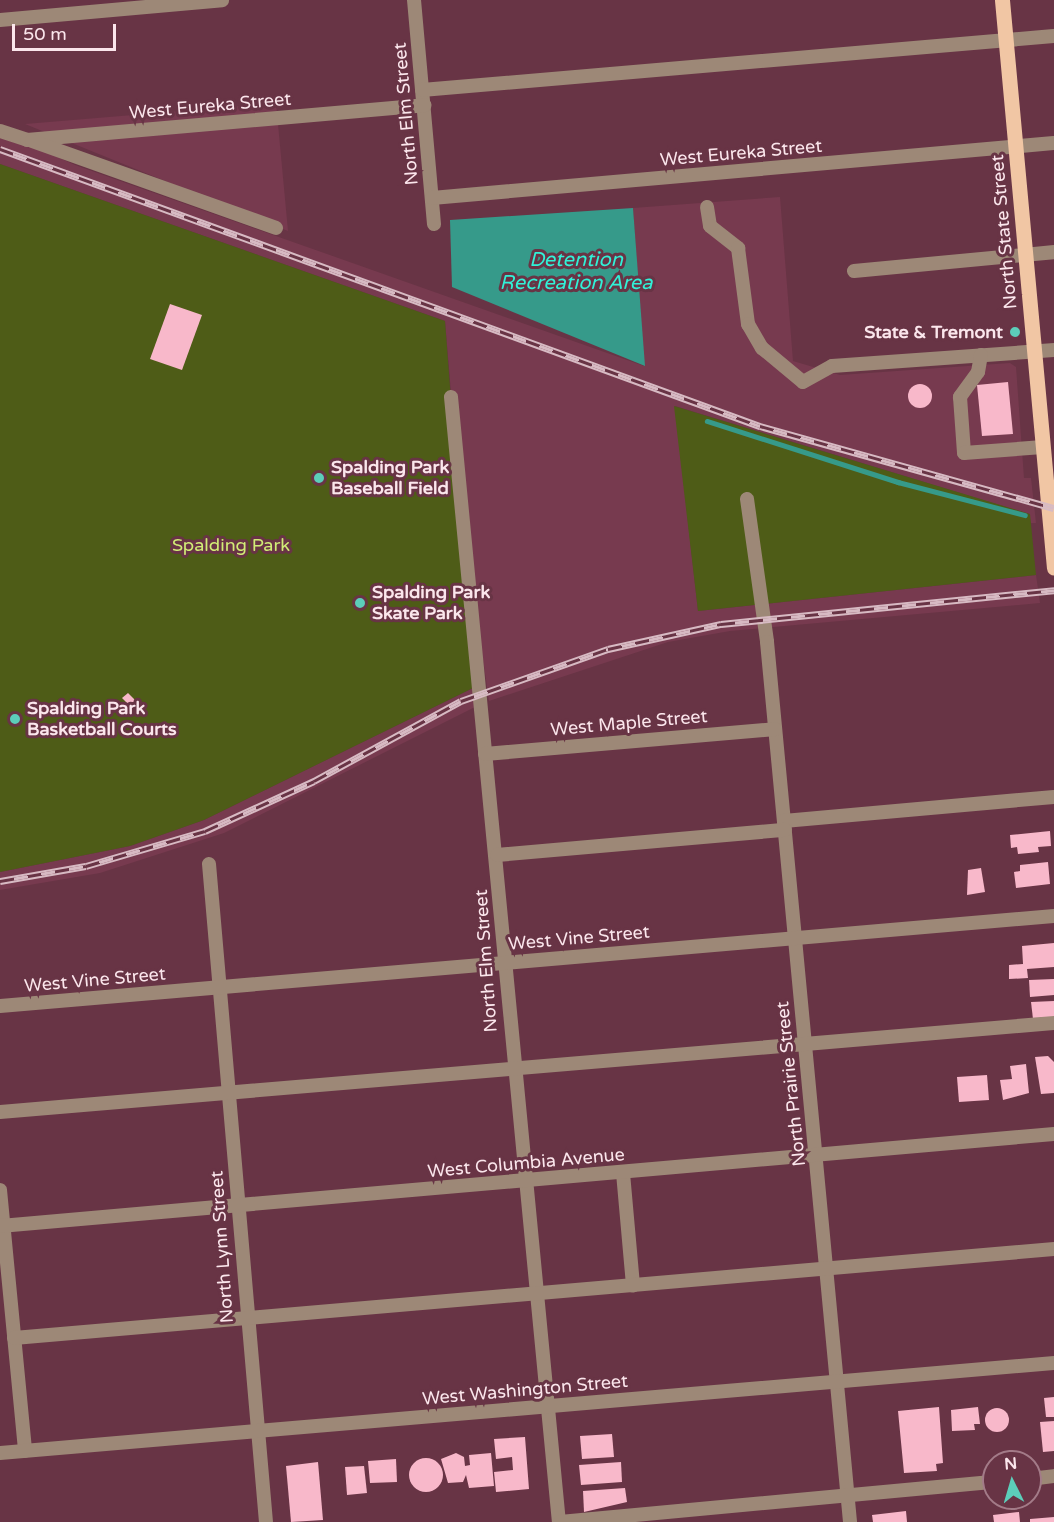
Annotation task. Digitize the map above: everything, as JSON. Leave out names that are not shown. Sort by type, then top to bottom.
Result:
[{"type":"main road","name":"North State Street","points":[[1002,0],[1043,447],[1051,486],[1054,568]]},
{"type":"street","points":[[0,20],[222,0]]},
{"type":"street","name":"North Elm Street","points":[[414,0],[434,224]]},
{"type":"street","points":[[422,90],[1054,36]]},
{"type":"street","name":"West Eureka Street","points":[[0,131],[27,140],[423,105]]},
{"type":"street","points":[[27,140],[276,228]]},
{"type":"street","name":"West Eureka Street","points":[[432,198],[1054,143]]},
{"type":"street","points":[[707,207],[710,226],[738,248],[748,324],[762,348],[803,382],[832,366],[1054,350]]},
{"type":"street","points":[[854,270],[1054,252]]},
{"type":"street","points":[[981,355],[978,372],[960,397],[964,453],[1043,447]]},
{"type":"street","name":"North Elm Street","points":[[451,397],[485,754],[497,855],[534,1295],[560,1522]]},
{"type":"street","name":"North Prairie Street","points":[[747,499],[767,642],[850,1522]]},
{"type":"street","name":"West Maple Street","points":[[485,754],[775,729]]},
{"type":"street","points":[[497,855],[1054,797]]},
{"type":"street","name":"North Lynn Street","points":[[209,864],[246,1320],[266,1522]]},
{"type":"street","name":"West Vine Street","points":[[0,1006],[1054,916]]},
{"type":"street","points":[[0,1112],[513,1066],[805,1045],[1054,1023]]},
{"type":"street","name":"West Columbia Avenue","points":[[2,1226],[1054,1134]]},
{"type":"street","points":[[623,1173],[633,1286]]},
{"type":"street","points":[[0,1190],[25,1451]]},
{"type":"street","points":[[14,1338],[1054,1250]]},
{"type":"street","name":"West Washington Street","points":[[0,1453],[1054,1363]]},
{"type":"street","points":[[560,1522],[982,1483]]},
{"type":"shaded area","points":[[276,103],[288,231],[25,124]]},
{"type":"shaded area","points":[[0,131],[75,165],[644,366],[633,208],[780,197],[793,361],[840,375],[1010,363],[1016,367],[1024,478],[1031,478],[1036,523],[1031,523],[1029,514],[675,406],[698,611],[1036,575],[1040,603],[730,631],[668,642],[489,701],[459,488],[445,321],[0,164]]},
{"type":"shaded area","points":[[473,688],[475,707],[224,833],[100,873],[0,890],[0,872],[130,846],[204,820]]},
{"type":"green space","name":"Spalding Park","points":[[0,164],[445,321],[473,688],[204,820],[130,846],[0,872]]},
{"type":"green space","points":[[674,406],[1030,514],[1036,575],[698,611]]},
{"type":"water","name":"Detention Recreation Area","points":[[633,208],[645,366],[452,287],[450,220]]},
{"type":"building","points":[[170,304],[202,315],[182,370],[150,359]]},
{"type":"building","points":[[1008,382],[1013,434],[982,436],[977,385]]},
{"type":"building","points":[[920,384],[929,387],[932,396],[929,405],[920,408],[911,405],[908,396],[911,387]]},
{"type":"building","points":[[128,693],[137,702],[132,708],[122,698]]},
{"type":"building","points":[[1050,831],[1051,846],[1038,847],[1039,852],[1018,854],[1017,847],[1011,848],[1010,835]]},
{"type":"building","points":[[1048,862],[1050,884],[1016,888],[1014,872],[1020,871],[1020,865]]},
{"type":"building","points":[[981,868],[985,892],[967,895],[968,870]]},
{"type":"building","points":[[1054,943],[1054,967],[1027,969],[1028,978],[1009,979],[1009,965],[1023,964],[1022,946]]},
{"type":"building","points":[[1054,979],[1054,995],[1030,997],[1029,980]]},
{"type":"building","points":[[1054,1001],[1054,1017],[1033,1019],[1031,1002]]},
{"type":"building","points":[[1048,1056],[1054,1062],[1054,1093],[1041,1094],[1035,1057]]},
{"type":"building","points":[[1026,1064],[1029,1093],[1003,1100],[1000,1080],[1012,1079],[1010,1066]]},
{"type":"building","points":[[987,1075],[989,1100],[959,1102],[957,1077]]},
{"type":"building","points":[[1054,1397],[1054,1417],[1046,1417],[1044,1398]]},
{"type":"building","points":[[939,1407],[943,1463],[936,1464],[937,1471],[904,1473],[898,1411]]},
{"type":"building","points":[[978,1407],[980,1424],[974,1424],[975,1430],[952,1431],[951,1410]]},
{"type":"building","points":[[997,1408],[1005,1412],[1009,1420],[1005,1428],[997,1432],[989,1428],[985,1420],[989,1412]]},
{"type":"building","points":[[1054,1421],[1054,1451],[1043,1452],[1040,1422]]},
{"type":"building","points":[[612,1434],[614,1457],[582,1459],[580,1436]]},
{"type":"building","points":[[525,1437],[529,1489],[496,1492],[494,1472],[513,1470],[512,1457],[496,1459],[494,1439]]},
{"type":"building","points":[[456,1453],[464,1457],[465,1466],[470,1465],[469,1455],[491,1453],[494,1486],[469,1488],[466,1475],[463,1482],[448,1483],[441,1459]]},
{"type":"building","points":[[426,1458],[438,1463],[443,1475],[438,1487],[426,1492],[414,1487],[409,1475],[414,1463]]},
{"type":"building","points":[[396,1459],[397,1482],[370,1483],[368,1461]]},
{"type":"building","points":[[318,1462],[323,1520],[291,1522],[286,1466]]},
{"type":"building","points":[[621,1462],[622,1482],[581,1485],[579,1465]]},
{"type":"building","points":[[364,1466],[367,1493],[347,1495],[345,1467]]},
{"type":"building","points":[[625,1488],[627,1502],[584,1512],[583,1491]]},
{"type":"building","points":[[906,1511],[907,1522],[873,1522],[872,1515]]},
{"type":"building","points":[[1019,1512],[1020,1522],[994,1522],[993,1515]]},
{"type":"building","points":[[1054,1517],[1054,1522],[1030,1522],[1030,1519]]},
{"type":"waterway","points":[[707,421],[898,482],[1025,515]]},
{"type":"railway","points":[[0,149],[760,426],[1054,508]]},
{"type":"railway","points":[[0,881],[86,866],[205,831],[314,781],[461,701],[608,649],[721,624],[1054,590]]},
{"type":"place","name":"State & Tremont","points":[[1015,332]]},
{"type":"place","name":"Spalding Park Baseball Field","points":[[319,478]]},
{"type":"place","name":"Spalding Park Skate Park","points":[[360,603]]},
{"type":"place","name":"Spalding Park Basketball Courts","points":[[15,719]]}]
